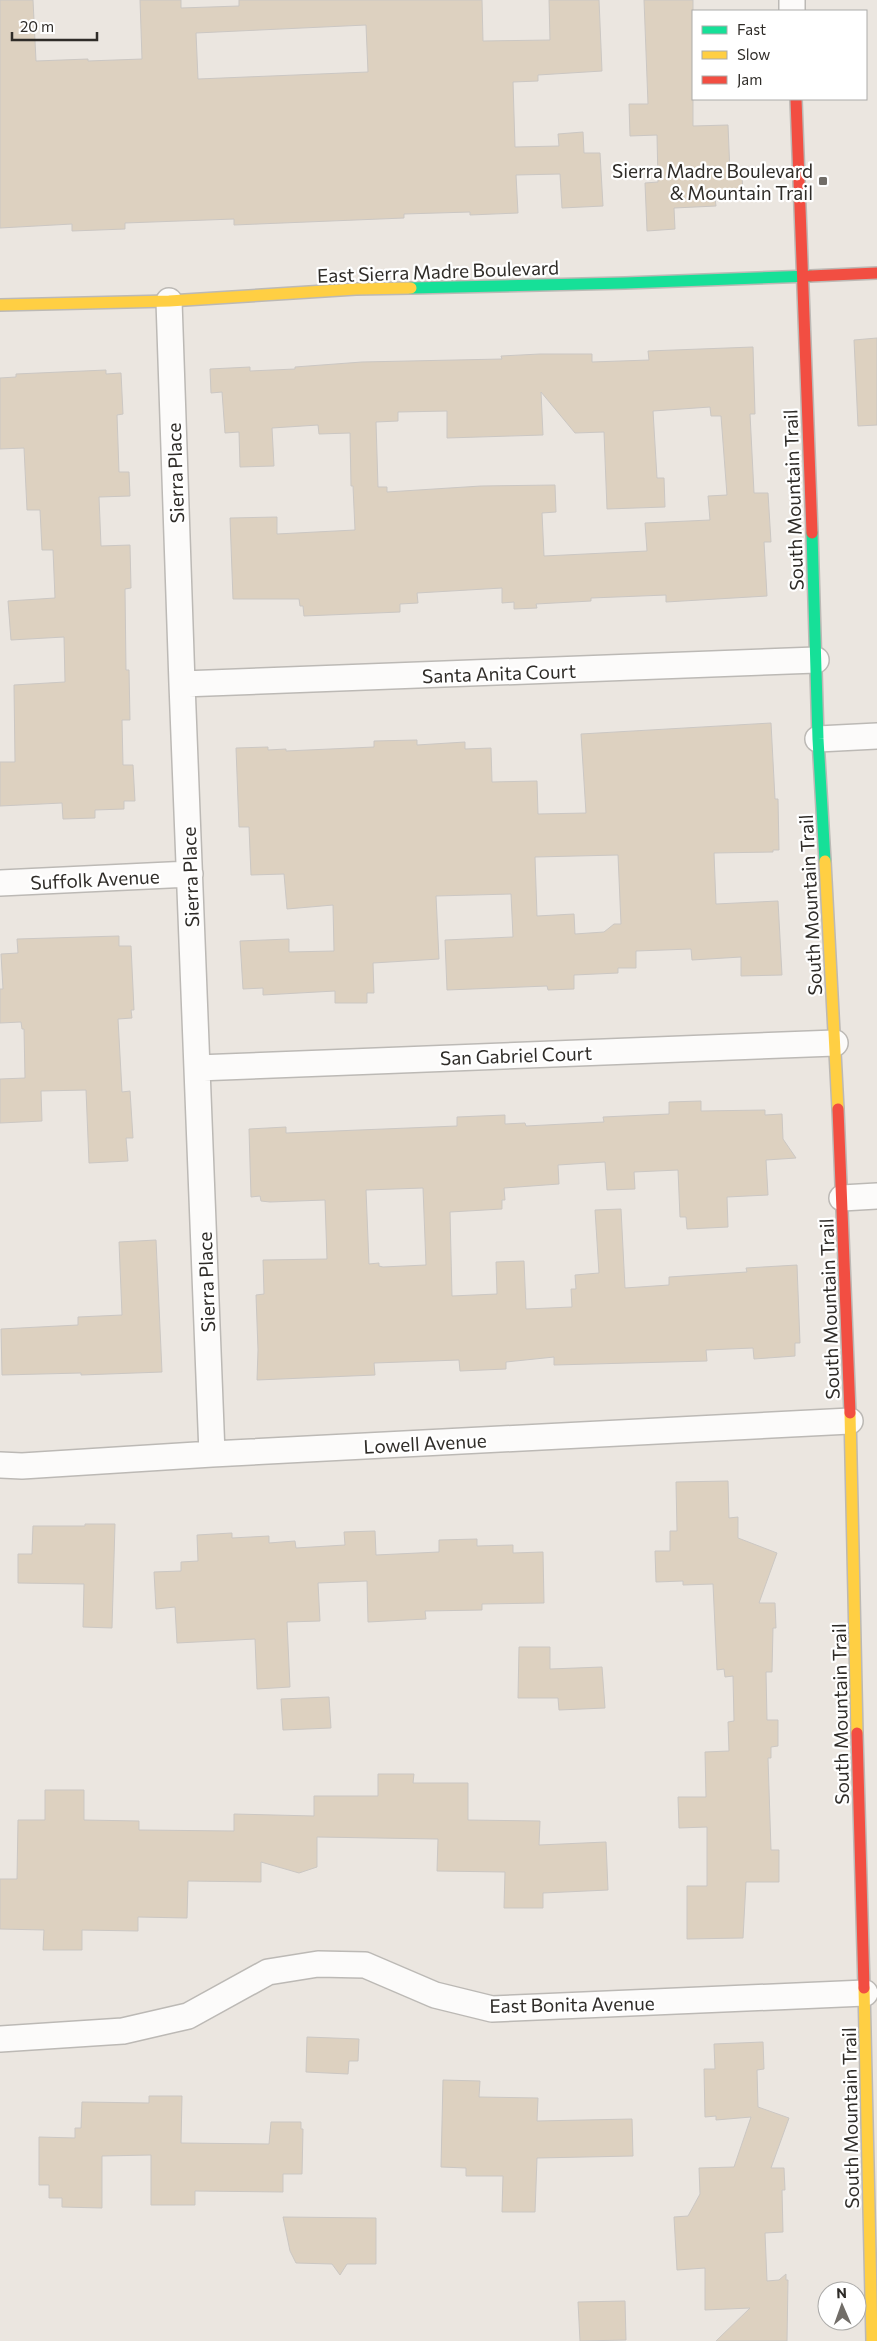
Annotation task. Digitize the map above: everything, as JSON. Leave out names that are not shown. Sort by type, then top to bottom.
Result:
[{"type":"street","name":"South Mountain Trail","points":[[796,100],[804,276],[818,739],[835,1042],[850,1421],[872,2341]]},
{"type":"street","name":"East Sierra Madre Boulevard","points":[[0,305],[169,301],[356,289],[877,273]]},
{"type":"street","name":"Sierra Place","points":[[169,301],[212,1454]]},
{"type":"street","name":"Santa Anita Court","points":[[182,684],[816,660]]},
{"type":"street","points":[[818,739],[877,736]]},
{"type":"street","name":"Suffolk Avenue","points":[[0,883],[190,874]]},
{"type":"street","name":"San Gabriel Court","points":[[197,1068],[835,1042]]},
{"type":"street","points":[[842,1198],[877,1196]]},
{"type":"street","name":"Lowell Avenue","points":[[0,1465],[22,1466],[212,1454],[850,1421]]},
{"type":"street","name":"East Bonita Avenue","points":[[0,2039],[122,2031],[151,2025],[188,2016],[268,1972],[318,1964],[365,1966],[436,1995],[492,2010],[865,1993]]},
{"type":"building","points":[[0,0],[33,0],[36,61],[88,59],[88,61],[142,59],[140,0],[181,0],[181,8],[239,6],[239,0],[482,0],[483,41],[550,40],[549,0],[599,0],[602,71],[538,75],[538,81],[513,82],[515,147],[559,146],[558,134],[583,132],[584,153],[600,153],[603,206],[562,208],[560,174],[516,175],[518,213],[470,215],[470,212],[404,214],[404,218],[234,225],[234,219],[125,223],[125,229],[72,231],[72,224],[0,228]],"holes":[[[366,25],[368,72],[198,79],[196,33]]]},
{"type":"building","points":[[644,0],[693,0],[693,126],[728,125],[730,173],[742,172],[743,197],[715,198],[716,206],[674,208],[675,229],[647,231],[645,183],[658,182],[657,135],[630,136],[629,104],[648,104]]},
{"type":"building","points":[[877,338],[877,425],[858,426],[854,340]]},
{"type":"building","points":[[753,347],[755,414],[750,414],[754,493],[768,493],[771,542],[764,542],[767,596],[666,602],[666,595],[591,598],[591,601],[536,604],[537,608],[514,609],[514,602],[502,603],[502,588],[417,593],[418,603],[400,604],[400,612],[304,616],[303,606],[300,606],[299,599],[233,599],[230,518],[277,517],[277,534],[355,530],[353,486],[351,486],[350,433],[319,434],[318,425],[272,428],[274,466],[240,467],[239,432],[225,433],[222,392],[211,393],[210,369],[250,367],[250,371],[295,369],[295,367],[362,362],[502,359],[501,356],[540,354],[592,354],[592,362],[649,360],[648,351]],"holes":[[[541,392],[575,433],[604,432],[607,509],[665,507],[664,478],[657,478],[653,411],[710,407],[711,416],[721,416],[727,495],[708,496],[710,520],[645,523],[647,551],[544,556],[542,513],[556,512],[555,485],[481,486],[387,492],[387,487],[378,487],[376,422],[398,421],[398,412],[447,411],[447,438],[543,435]]]},
{"type":"building","points":[[106,370],[106,374],[121,373],[123,414],[117,415],[119,472],[129,472],[130,496],[99,497],[101,546],[130,545],[131,588],[125,589],[126,670],[129,670],[130,720],[122,720],[123,765],[133,765],[135,801],[124,801],[124,809],[95,810],[95,818],[63,819],[62,803],[0,806],[0,762],[15,762],[14,685],[65,682],[64,637],[11,640],[8,601],[55,598],[53,550],[42,550],[40,510],[27,510],[24,448],[0,449],[0,378],[16,377],[16,374]]},
{"type":"building","points":[[771,723],[775,799],[778,799],[779,850],[773,850],[773,852],[714,853],[716,904],[778,901],[782,975],[741,976],[741,957],[692,960],[691,949],[636,951],[636,968],[618,968],[618,973],[574,975],[574,989],[548,990],[547,986],[447,990],[445,940],[513,937],[511,894],[436,896],[439,959],[373,963],[374,993],[367,993],[367,1003],[335,1003],[335,991],[263,995],[263,988],[243,989],[240,941],[289,939],[289,952],[334,951],[333,905],[287,909],[284,874],[251,875],[249,827],[239,827],[236,748],[268,747],[268,750],[286,749],[286,751],[374,747],[374,741],[417,740],[417,745],[465,742],[465,749],[491,748],[492,782],[537,781],[538,814],[586,813],[581,734]],"holes":[[[618,855],[621,924],[614,924],[604,932],[575,934],[574,914],[537,916],[535,857]]]},
{"type":"building","points":[[119,936],[119,946],[131,946],[134,1010],[131,1010],[132,1018],[118,1019],[122,1092],[130,1091],[133,1138],[126,1138],[128,1161],[89,1163],[86,1090],[41,1091],[42,1121],[0,1123],[0,1079],[25,1078],[24,1029],[22,1029],[21,1022],[0,1023],[0,989],[3,989],[1,954],[18,953],[17,939]]},
{"type":"building","points":[[701,1101],[701,1111],[765,1110],[765,1115],[782,1114],[783,1139],[796,1158],[766,1160],[768,1195],[727,1197],[728,1227],[687,1229],[686,1217],[680,1217],[678,1170],[634,1172],[635,1189],[607,1190],[605,1162],[558,1165],[559,1184],[504,1188],[505,1200],[502,1200],[502,1209],[450,1212],[452,1296],[497,1294],[496,1262],[524,1261],[526,1309],[572,1307],[571,1289],[576,1289],[575,1275],[599,1273],[595,1210],[621,1209],[625,1288],[669,1285],[669,1277],[747,1272],[746,1268],[797,1265],[800,1343],[795,1343],[795,1356],[754,1359],[753,1348],[706,1350],[707,1361],[554,1365],[554,1357],[506,1362],[506,1369],[460,1371],[459,1360],[374,1363],[375,1375],[257,1380],[256,1295],[264,1294],[263,1260],[327,1259],[325,1200],[270,1202],[261,1201],[260,1196],[251,1197],[249,1129],[286,1127],[286,1133],[457,1126],[457,1117],[505,1115],[505,1124],[525,1123],[526,1126],[604,1122],[603,1117],[669,1114],[669,1102]],"holes":[[[423,1188],[426,1265],[383,1267],[379,1266],[379,1263],[369,1264],[366,1190]]]},
{"type":"building","points":[[156,1240],[162,1372],[2,1375],[1,1329],[78,1325],[78,1317],[122,1315],[119,1242]]},
{"type":"building","points":[[728,1481],[729,1518],[738,1517],[738,1538],[777,1553],[759,1603],[775,1603],[776,1628],[773,1628],[772,1672],[766,1672],[767,1720],[778,1720],[778,1746],[771,1747],[771,1758],[768,1758],[771,1850],[779,1850],[779,1882],[746,1882],[743,1938],[687,1939],[687,1886],[707,1886],[707,1827],[679,1828],[678,1797],[706,1797],[705,1752],[729,1751],[728,1722],[734,1721],[733,1676],[725,1677],[724,1669],[717,1670],[713,1584],[683,1585],[683,1581],[656,1582],[655,1551],[670,1551],[670,1531],[677,1531],[676,1482]]},
{"type":"building","points":[[85,1524],[115,1524],[112,1628],[83,1627],[84,1584],[18,1583],[18,1554],[32,1554],[33,1526],[85,1526]]},
{"type":"building","points":[[375,1531],[376,1555],[439,1552],[439,1540],[477,1539],[477,1546],[513,1545],[513,1553],[543,1552],[544,1603],[482,1604],[482,1610],[425,1611],[426,1619],[368,1622],[367,1581],[318,1583],[320,1621],[287,1622],[290,1687],[257,1689],[255,1639],[177,1643],[175,1607],[156,1609],[154,1572],[181,1571],[181,1562],[198,1561],[197,1535],[232,1533],[232,1538],[269,1536],[269,1543],[295,1541],[296,1548],[345,1545],[344,1532]]},
{"type":"building","points":[[519,1647],[550,1647],[550,1669],[602,1667],[605,1708],[559,1710],[558,1698],[518,1698]]},
{"type":"building","points":[[329,1697],[331,1728],[283,1730],[281,1699]]},
{"type":"building","points":[[378,1774],[414,1774],[413,1783],[468,1783],[468,1820],[540,1821],[539,1845],[606,1842],[608,1890],[543,1893],[543,1908],[504,1908],[505,1872],[437,1871],[438,1839],[317,1837],[317,1867],[299,1873],[261,1862],[261,1882],[188,1881],[187,1918],[138,1917],[138,1931],[82,1930],[82,1950],[43,1950],[44,1930],[0,1929],[0,1879],[17,1879],[18,1820],[45,1820],[45,1790],[84,1790],[84,1820],[139,1821],[139,1830],[234,1831],[234,1814],[314,1816],[314,1796],[378,1796]]},
{"type":"building","points":[[307,2037],[359,2039],[358,2061],[349,2061],[348,2074],[306,2072]]},
{"type":"building","points":[[763,2042],[764,2069],[757,2070],[758,2107],[789,2118],[771,2168],[784,2168],[785,2190],[782,2190],[783,2232],[765,2233],[767,2281],[779,2280],[786,2274],[786,2280],[788,2280],[787,2341],[716,2341],[750,2308],[705,2310],[705,2268],[677,2270],[674,2217],[688,2216],[700,2194],[699,2168],[734,2167],[751,2117],[716,2120],[716,2116],[705,2117],[704,2069],[715,2069],[714,2044]]},
{"type":"building","points":[[443,2080],[480,2081],[479,2097],[538,2098],[537,2121],[632,2119],[633,2156],[537,2158],[535,2212],[502,2212],[503,2176],[466,2176],[466,2168],[441,2167]]},
{"type":"building","points":[[149,2096],[182,2096],[181,2143],[269,2144],[271,2122],[301,2122],[301,2129],[303,2129],[302,2174],[283,2174],[283,2192],[195,2191],[195,2205],[151,2205],[151,2155],[102,2156],[102,2208],[62,2207],[62,2198],[49,2198],[49,2185],[39,2185],[39,2137],[75,2138],[75,2128],[81,2128],[82,2102],[149,2103]]},
{"type":"building","points":[[283,2217],[376,2218],[376,2264],[347,2264],[340,2275],[332,2264],[296,2263],[290,2251]]},
{"type":"building","points":[[625,2301],[626,2340],[580,2341],[578,2302]]},
{"type":"traffic: fast","points":[[411,288],[810,276]]},
{"type":"traffic: fast","points":[[812,533],[818,739],[825,861]]},
{"type":"traffic: slow","points":[[0,305],[169,301],[356,289],[411,288]]},
{"type":"traffic: slow","points":[[825,861],[838,1109]]},
{"type":"traffic: slow","points":[[850,1413],[857,1733]]},
{"type":"traffic: slow","points":[[864,1988],[872,2341]]},
{"type":"traffic: jam","points":[[796,100],[812,533]]},
{"type":"traffic: jam","points":[[810,276],[877,273]]},
{"type":"traffic: jam","points":[[838,1109],[850,1413]]},
{"type":"traffic: jam","points":[[857,1733],[864,1988]]},
{"type":"place","name":"Sierra Madre Boulevard & Mountain Trail","points":[[823,181]]}]
